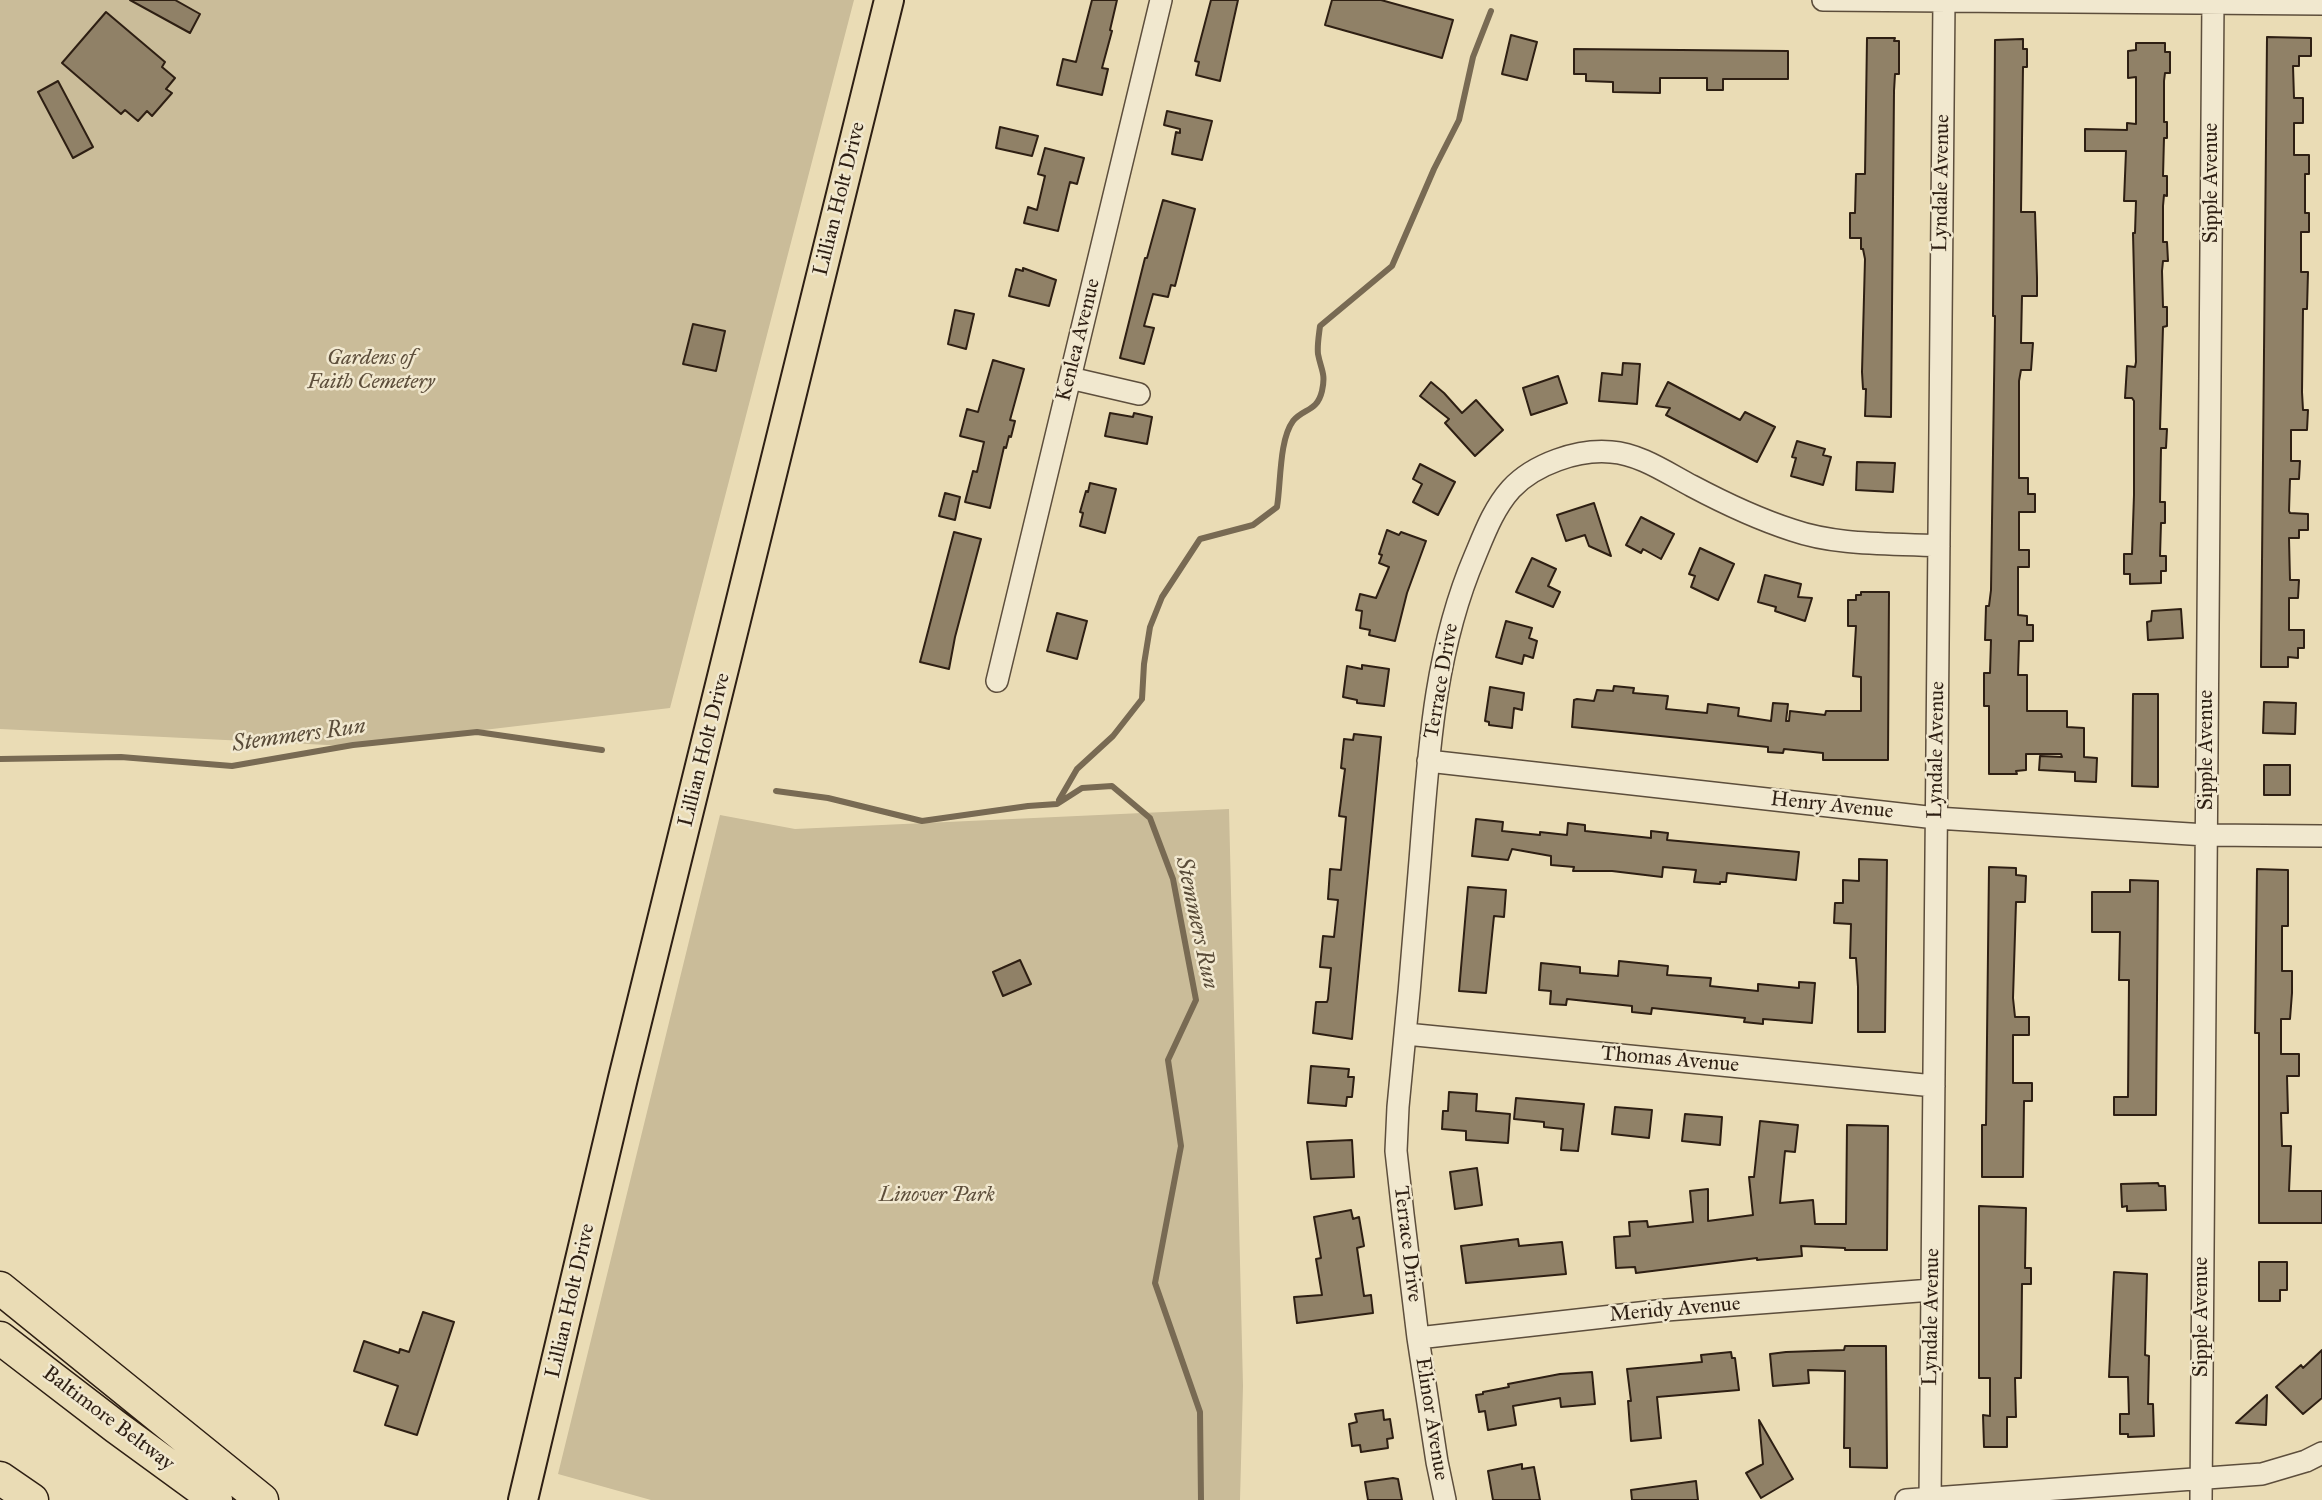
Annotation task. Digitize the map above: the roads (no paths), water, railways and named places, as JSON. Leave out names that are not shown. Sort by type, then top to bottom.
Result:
[{"type":"highway","points":[[0,1288],[262,1500]]},
{"type":"highway","name":"Baltimore Beltway","points":[[0,1338],[216,1500]]},
{"type":"highway","points":[[0,1478],[32,1500]]},
{"type":"main road","name":"Lillian Holt Drive","points":[[523,1500],[623,1078],[889,0]]},
{"type":"street","name":"Kenlea Avenue","points":[[997,681],[1161,0]]},
{"type":"street","points":[[1823,0],[2213,1],[2322,4]]},
{"type":"street","name":"Lyndale Avenue","points":[[1930,1500],[1944,1]]},
{"type":"street","name":"Sipple Avenue","points":[[2201,1500],[2213,1]]},
{"type":"street","points":[[1070,378],[1139,394]]},
{"type":"street","name":"Terrace Drive","points":[[1418,1338],[1396,1151],[1428,761],[1437,689],[1451,621],[1468,571],[1500,503],[1513,486],[1529,473],[1551,463],[1593,452],[1613,452],[1659,467],[1755,516],[1803,534],[1849,541],[1939,546]]},
{"type":"street","name":"Henry Avenue","points":[[1428,761],[1936,818],[2206,835],[2322,836]]},
{"type":"street","name":"Thomas Avenue","points":[[1406,1034],[1934,1086]]},
{"type":"street","name":"Meridy Avenue","points":[[1418,1338],[1666,1310],[1932,1290]]},
{"type":"street","name":"Elinor Avenue","points":[[1418,1338],[1445,1500]]},
{"type":"street","points":[[1906,1500],[2262,1474],[2306,1461],[2322,1452]]},
{"type":"waterway","points":[[1059,800],[1077,769],[1113,736],[1142,699],[1150,627],[1162,597],[1200,539],[1253,525],[1277,507],[1288,429],[1297,417],[1317,403],[1322,391],[1323,376],[1318,351],[1320,326],[1392,266],[1434,169],[1459,120],[1473,57],[1491,11]]},
{"type":"waterway","name":"Stemmers Run","points":[[0,759],[121,757],[232,766],[353,745],[477,732],[602,750]]},
{"type":"waterway","name":"Stemmers Run","points":[[776,791],[828,798],[922,821],[1057,804],[1082,788],[1112,786],[1150,818],[1173,879],[1196,1000],[1168,1060],[1181,1146],[1155,1283],[1200,1412],[1201,1500]]},
{"type":"park label","name":"Gardens of Faith Cemetery","points":[[371,371]]},
{"type":"park label","name":"Linover Park","points":[[937,1196]]}]
